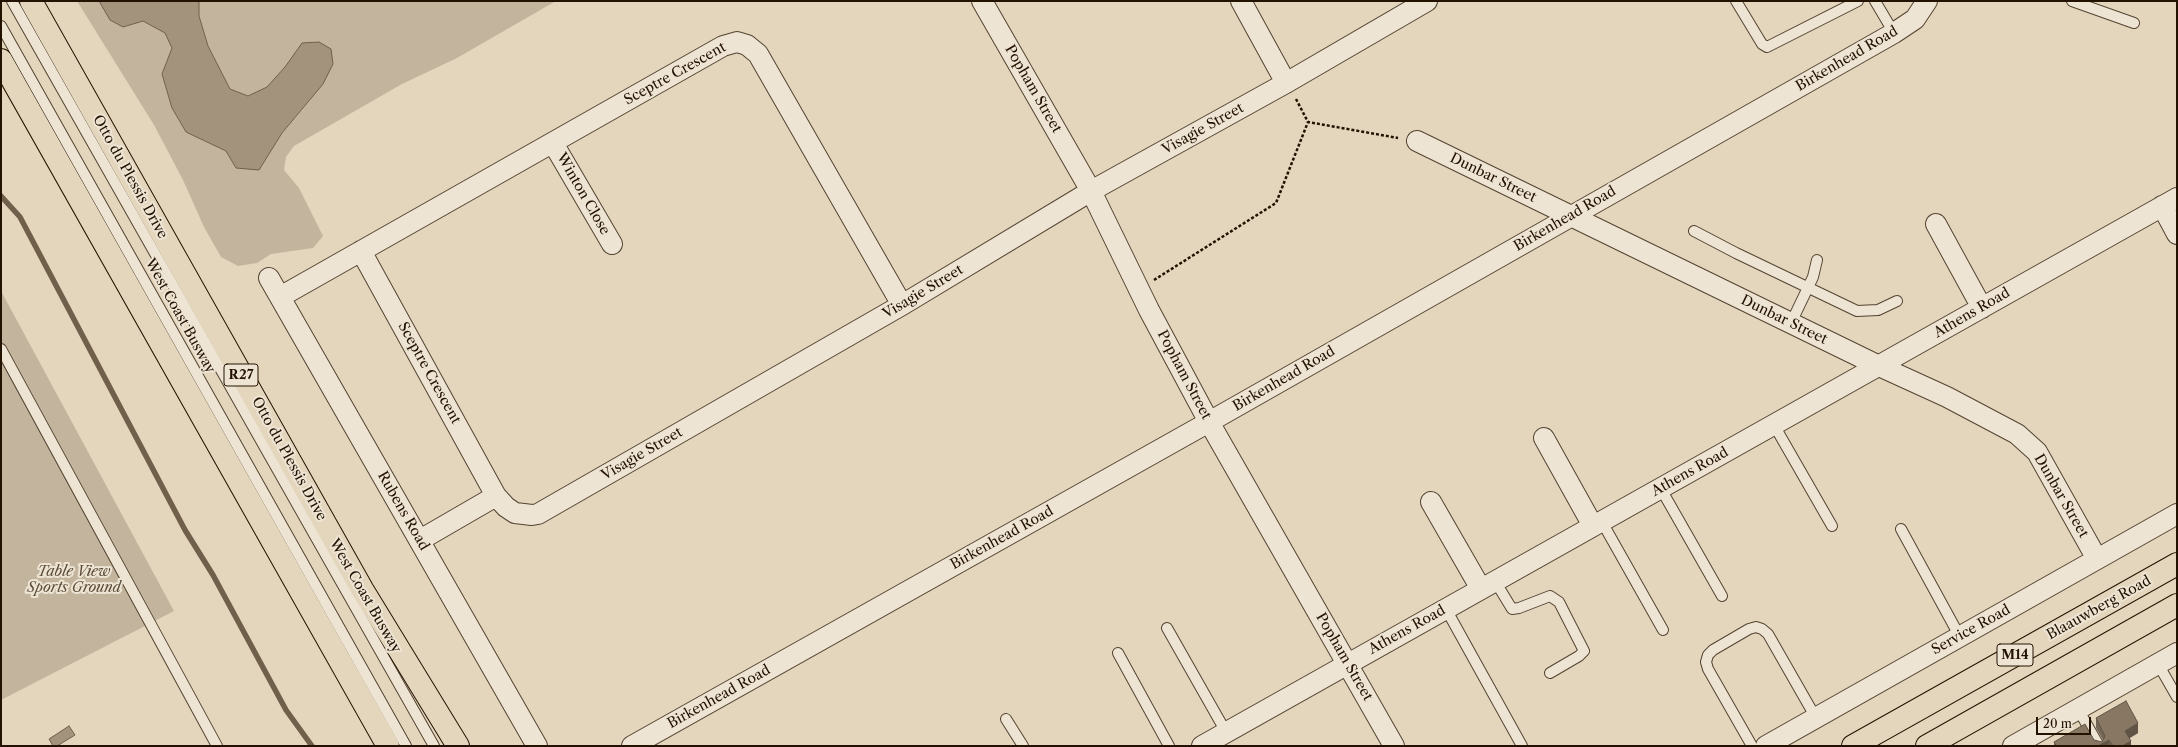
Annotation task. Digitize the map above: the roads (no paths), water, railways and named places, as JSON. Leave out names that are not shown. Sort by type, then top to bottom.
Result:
[{"type":"main road","name":"Otto du Plessis Drive","points":[[31,1],[358,582],[458,746]]},
{"type":"main road","points":[[1,60],[388,746]]},
{"type":"main road","name":"Blaauwberg Road","points":[[1853,746],[2177,564]]},
{"type":"main road","name":"M14","points":[[1927,746],[2177,605]]},
{"type":"street","name":"Popham Street","points":[[982,1],[1091,191],[1139,289],[1209,422],[1394,746]]},
{"type":"street","points":[[1240,1],[1286,83]]},
{"type":"street","name":"Visagie Street","points":[[496,496],[506,507],[516,513],[532,515],[538,514],[902,305],[1091,191],[1286,83],[1427,1]]},
{"type":"street","name":"Birkenhead Road","points":[[632,746],[1209,422],[1894,33],[1915,19],[1927,1]]},
{"type":"street","name":"Sceptre Crescent","points":[[280,297],[723,46],[737,42],[747,45],[758,54],[902,305]]},
{"type":"street","name":"Dunbar Street","points":[[1416,141],[1791,324],[1993,420],[2027,441],[2037,452],[2096,559]]},
{"type":"street","name":"Winton Close","points":[[553,143],[612,244]]},
{"type":"street","points":[[2169,202],[2177,234]]},
{"type":"street","name":"Athens Road","points":[[1214,741],[2169,202]]},
{"type":"street","points":[[1936,224],[1982,308]]},
{"type":"street","name":"Sceptre Crescent","points":[[361,251],[496,496]]},
{"type":"street","name":"Rubens Road","points":[[269,278],[537,746]]},
{"type":"street","points":[[1544,438],[1597,524]]},
{"type":"street","points":[[420,540],[496,496]]},
{"type":"street","points":[[1431,502],[1488,585]]},
{"type":"street","name":"Service Road","points":[[1766,746],[2177,514]]},
{"type":"street","points":[[2013,746],[2177,654]]},
{"type":"lane","name":"West Coast Busway","points":[[12,1],[434,746]]},
{"type":"lane","points":[[1736,1],[1762,44],[1770,47],[1858,1]]},
{"type":"lane","points":[[1874,1],[1894,33]]},
{"type":"lane","points":[[2072,1],[2134,23]]},
{"type":"lane","name":"West Coast Busway","points":[[1,26],[406,746]]},
{"type":"lane","points":[[1694,231],[1857,311],[1865,312],[1878,310],[1897,301]]},
{"type":"lane","points":[[1791,324],[1816,269],[1817,260]]},
{"type":"lane","points":[[1,349],[217,746]]},
{"type":"lane","points":[[1774,425],[1832,526]]},
{"type":"lane","points":[[1661,488],[1722,596]]},
{"type":"lane","points":[[1597,524],[1663,630]]},
{"type":"lane","points":[[1901,529],[1960,636]]},
{"type":"lane","points":[[1488,585],[1512,609],[1519,608],[1550,596],[1559,602],[1584,650],[1579,656],[1550,673]]},
{"type":"lane","points":[[1446,609],[1522,746]]},
{"type":"lane","points":[[1752,746],[1708,669],[1706,662],[1708,655],[1713,650],[1749,629],[1756,627],[1762,629],[1768,634],[1816,718]]},
{"type":"lane","points":[[1167,628],[1214,741]]},
{"type":"lane","points":[[1118,653],[1169,746]]},
{"type":"lane","points":[[2158,664],[2177,697]]},
{"type":"lane","points":[[2078,709],[2099,746]]},
{"type":"lane","points":[[1006,719],[1023,746]]},
{"type":"waterway","points":[[1,196],[20,217],[185,530],[213,575],[286,710],[312,746]]},
{"type":"park label","name":"Table View Sports Ground","points":[[74,580]]}]
